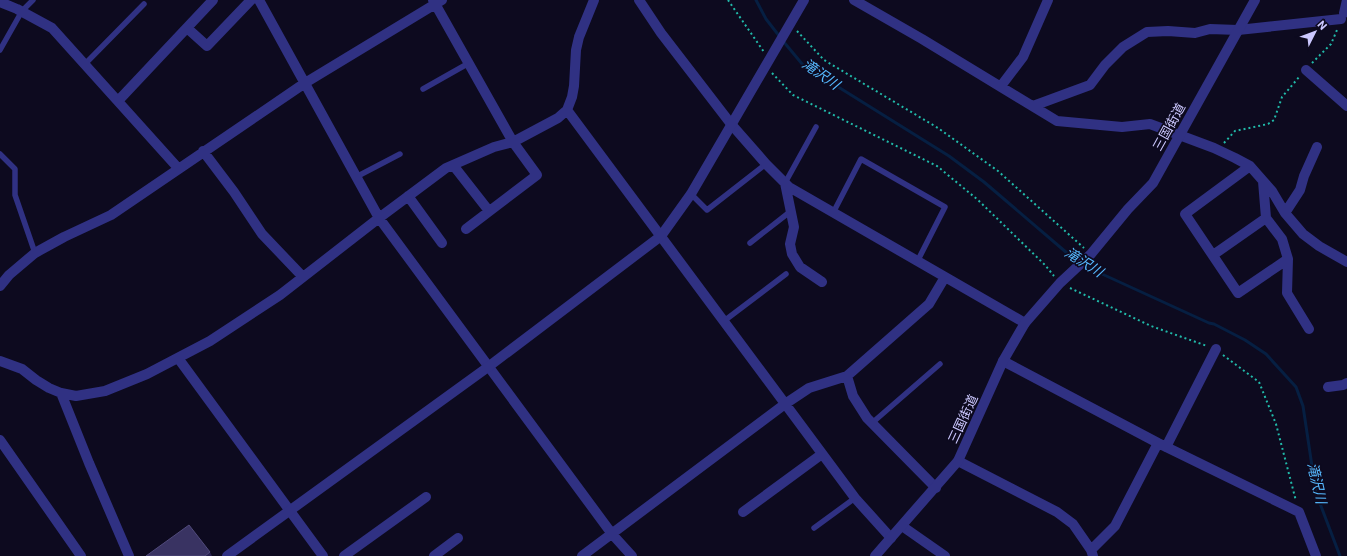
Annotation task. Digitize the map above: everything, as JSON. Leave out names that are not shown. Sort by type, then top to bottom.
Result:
[{"type":"street","points":[[118,101],[213,0]]},
{"type":"street","points":[[187,28],[207,46],[251,0]]},
{"type":"street","points":[[259,0],[379,218],[612,534],[632,556]]},
{"type":"street","points":[[0,357],[22,369],[49,388],[61,393],[76,396],[105,391],[147,374],[210,341],[280,296],[379,218],[446,168],[494,147],[513,142],[558,118],[567,110],[574,86],[576,50],[579,38],[594,0]]},
{"type":"street","points":[[639,0],[661,33],[732,124],[766,164],[789,187],[1025,323]]},
{"type":"street","points":[[227,556],[488,367],[661,236],[692,194],[804,0]]},
{"type":"street","points":[[854,0],[1001,86],[1057,121],[1122,128],[1150,124],[1217,150],[1250,166],[1272,191],[1285,213],[1303,234],[1319,246],[1347,262]]},
{"type":"street","points":[[1001,86],[1023,57],[1048,0]]},
{"type":"street","name":"三国街道","points":[[875,556],[958,462],[1003,361],[1025,323],[1060,283],[1091,254],[1128,209],[1153,183],[1255,0]]},
{"type":"street","points":[[1033,106],[1090,85],[1105,65],[1123,47],[1146,32],[1168,31],[1195,33],[1210,29],[1238,30],[1343,16],[1347,0]]},
{"type":"street","points":[[0,286],[9,275],[35,253],[64,236],[110,214],[305,83],[437,1],[469,63],[513,142],[537,174],[466,229]]},
{"type":"street","points":[[0,2],[52,28],[178,168]]},
{"type":"street","points":[[1306,70],[1347,106]]},
{"type":"street","points":[[567,110],[855,498],[891,538]]},
{"type":"street","points":[[1285,213],[1300,190],[1304,176],[1317,146]]},
{"type":"street","points":[[203,151],[234,192],[262,234],[303,277]]},
{"type":"street","points":[[453,165],[490,211]]},
{"type":"street","points":[[1250,166],[1185,214],[1238,293],[1288,259]]},
{"type":"street","points":[[1263,181],[1266,218],[1282,238],[1288,259],[1287,293],[1309,329]]},
{"type":"street","points":[[785,183],[794,227],[790,244],[792,254],[800,267],[822,282]]},
{"type":"street","points":[[408,196],[442,243]]},
{"type":"street","points":[[1213,256],[1266,218]]},
{"type":"street","points":[[582,556],[785,404],[809,388],[847,376],[929,304],[945,277]]},
{"type":"street","points":[[958,462],[1057,512],[1073,524],[1092,553],[1115,526],[1216,349]]},
{"type":"street","points":[[178,358],[323,556]]},
{"type":"street","points":[[1003,361],[1162,445],[1299,512],[1316,556]]},
{"type":"street","points":[[847,376],[853,396],[867,418],[936,488]]},
{"type":"street","points":[[1328,387],[1347,383]]},
{"type":"street","points":[[61,393],[129,556]]},
{"type":"street","points":[[0,440],[81,556]]},
{"type":"street","points":[[743,512],[822,454]]},
{"type":"street","points":[[344,556],[426,497]]},
{"type":"street","points":[[902,526],[945,556]]},
{"type":"street","points":[[434,556],[458,538]]},
{"type":"lane","points":[[0,50],[22,12],[33,0]]},
{"type":"lane","points":[[85,64],[144,4]]},
{"type":"lane","points":[[423,89],[469,63]]},
{"type":"lane","points":[[785,183],[816,127]]},
{"type":"lane","points":[[0,154],[15,169],[15,195],[35,253]]},
{"type":"lane","points":[[356,177],[400,154]]},
{"type":"lane","points":[[833,213],[862,159],[945,207],[917,262]]},
{"type":"lane","points":[[692,194],[707,210],[766,164]]},
{"type":"lane","points":[[750,243],[791,211]]},
{"type":"lane","points":[[724,321],[786,274]]},
{"type":"lane","points":[[872,423],[940,364]]},
{"type":"lane","points":[[814,528],[855,498]]},
{"type":"path","points":[[728,0],[767,63],[793,95],[937,166],[978,200],[1045,265],[1060,283]]},
{"type":"path","points":[[1217,150],[1235,130],[1268,124],[1274,120],[1282,97],[1331,44],[1343,16]]},
{"type":"path","points":[[791,24],[824,60],[938,128],[998,171],[1091,254]]},
{"type":"building","points":[[189,525],[210,552],[205,556],[146,556]]},
{"type":"waterway","name":"滝沢川","points":[[756,0],[766,19],[780,37]]},
{"type":"waterway","name":"滝沢川","points":[[783,41],[803,65],[949,156],[984,182],[1067,253],[1102,274],[1214,324],[1245,340],[1266,354],[1296,387],[1303,406],[1316,493],[1340,556]]}]
